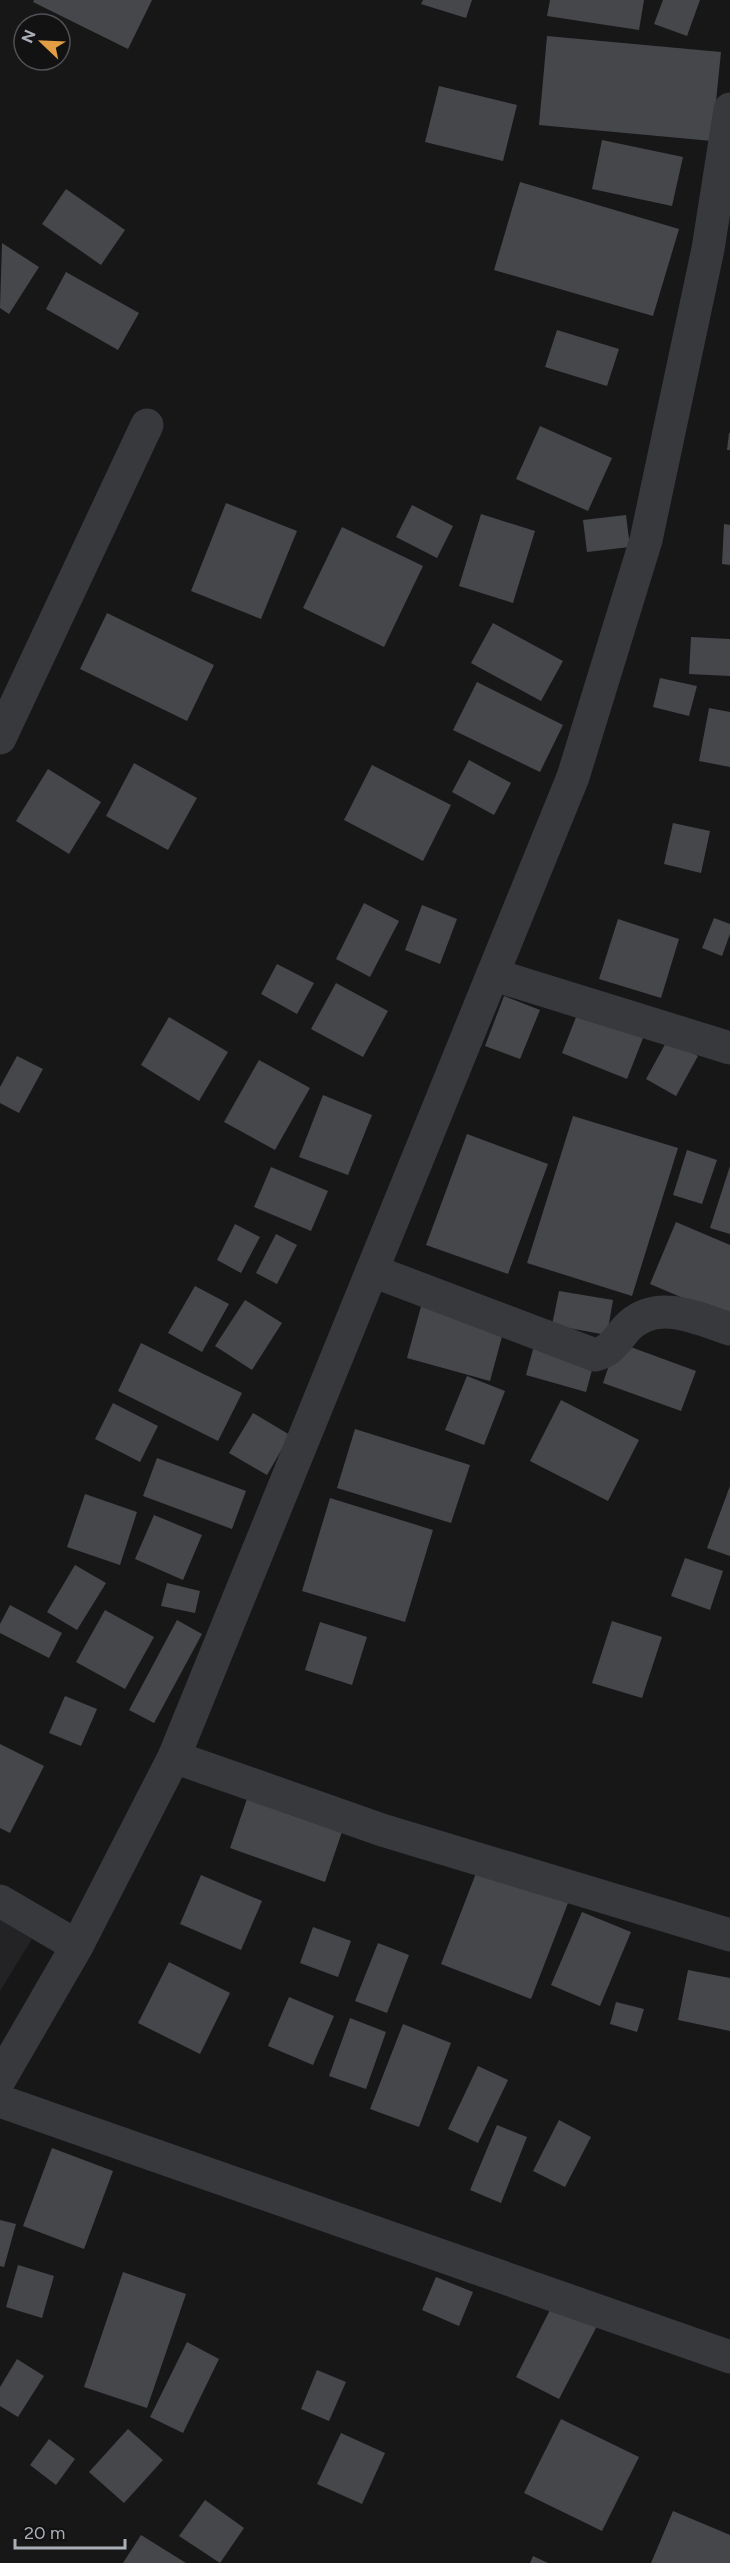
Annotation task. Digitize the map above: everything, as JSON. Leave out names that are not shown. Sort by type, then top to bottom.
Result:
[{"type":"street","points":[[0,2079],[77,1946],[174,1756],[573,777],[646,540],[708,249],[730,109]]},
{"type":"street","points":[[0,738],[147,425]]},
{"type":"street","points":[[494,975],[730,1048]]},
{"type":"street","points":[[373,1271],[595,1355],[605,1353],[633,1322],[659,1312],[682,1312],[730,1329]]},
{"type":"street","points":[[174,1756],[382,1830],[730,1935]]},
{"type":"street","points":[[0,1901],[77,1946]]},
{"type":"street","points":[[0,2101],[730,2357]]},
{"type":"shaded area","points":[[0,1920],[32,1939],[0,1991]]},
{"type":"building","points":[[34,0],[152,0],[128,49],[72,21],[72,12],[53,12],[33,2]]},
{"type":"building","points":[[423,0],[472,0],[466,18],[421,4]]},
{"type":"building","points":[[550,0],[644,0],[639,30],[547,16]]},
{"type":"building","points":[[663,0],[700,0],[687,36],[654,24]]},
{"type":"building","points":[[547,36],[721,52],[712,141],[539,125]]},
{"type":"building","points":[[439,86],[517,105],[503,161],[425,142]]},
{"type":"building","points":[[602,140],[683,157],[672,206],[592,189]]},
{"type":"building","points":[[520,182],[679,229],[653,316],[494,270]]},
{"type":"building","points":[[66,189],[125,230],[101,265],[42,224]]},
{"type":"building","points":[[2,243],[39,267],[9,314],[0,308]]},
{"type":"building","points":[[66,272],[139,313],[118,350],[46,309]]},
{"type":"building","points":[[557,330],[619,349],[607,386],[545,367]]},
{"type":"building","points":[[540,426],[612,458],[588,511],[516,479]]},
{"type":"building","points":[[729,433],[730,450],[727,450]]},
{"type":"building","points":[[226,503],[297,531],[261,619],[191,591]]},
{"type":"building","points":[[412,505],[453,526],[437,558],[396,537]]},
{"type":"building","points":[[481,514],[535,531],[513,603],[459,586]]},
{"type":"building","points":[[626,515],[630,547],[587,552],[583,520]]},
{"type":"building","points":[[724,524],[730,525],[730,565],[722,564]]},
{"type":"building","points":[[342,527],[423,566],[384,647],[303,608]]},
{"type":"building","points":[[107,613],[214,665],[187,721],[80,669]]},
{"type":"building","points":[[493,623],[563,661],[541,701],[471,663]]},
{"type":"building","points":[[691,637],[730,639],[730,676],[689,674]]},
{"type":"building","points":[[660,678],[697,686],[689,716],[653,707]]},
{"type":"building","points":[[477,682],[563,725],[540,772],[453,730]]},
{"type":"building","points":[[709,708],[730,712],[730,767],[699,761]]},
{"type":"building","points":[[469,760],[511,783],[494,815],[452,792]]},
{"type":"building","points":[[134,763],[197,798],[168,850],[106,816]]},
{"type":"building","points":[[372,765],[451,805],[423,861],[344,820]]},
{"type":"building","points":[[48,769],[101,802],[69,854],[16,821]]},
{"type":"building","points":[[673,823],[710,831],[701,873],[664,864]]},
{"type":"building","points":[[364,903],[399,921],[370,977],[336,959]]},
{"type":"building","points":[[422,905],[457,919],[440,964],[405,950]]},
{"type":"building","points":[[714,918],[730,924],[730,934],[722,956],[702,948]]},
{"type":"building","points":[[618,919],[679,939],[661,998],[599,979]]},
{"type":"building","points":[[277,964],[314,983],[297,1014],[261,994]]},
{"type":"building","points":[[336,983],[388,1011],[363,1057],[311,1029]]},
{"type":"building","points":[[504,996],[540,1010],[520,1059],[485,1046]]},
{"type":"building","points":[[580,1007],[645,1033],[627,1079],[562,1053]]},
{"type":"building","points":[[169,1017],[228,1052],[199,1101],[141,1065]]},
{"type":"building","points":[[668,1039],[698,1056],[676,1096],[646,1079]]},
{"type":"building","points":[[17,1056],[43,1069],[19,1113],[0,1103],[0,1087]]},
{"type":"building","points":[[259,1060],[310,1088],[275,1150],[224,1122]]},
{"type":"building","points":[[323,1095],[372,1115],[348,1175],[299,1157]]},
{"type":"building","points":[[573,1116],[678,1148],[632,1296],[527,1263]]},
{"type":"building","points":[[467,1134],[548,1164],[508,1274],[426,1245]]},
{"type":"building","points":[[687,1150],[717,1160],[702,1204],[673,1195]]},
{"type":"building","points":[[730,1166],[730,1234],[710,1228]]},
{"type":"building","points":[[271,1167],[328,1191],[311,1231],[254,1207]]},
{"type":"building","points":[[676,1222],[730,1245],[730,1318],[650,1284]]},
{"type":"building","points":[[235,1224],[260,1237],[241,1273],[217,1260]]},
{"type":"building","points":[[276,1234],[297,1245],[277,1284],[256,1273]]},
{"type":"building","points":[[195,1286],[229,1304],[202,1352],[168,1333]]},
{"type":"building","points":[[559,1291],[613,1300],[607,1335],[552,1325]]},
{"type":"building","points":[[423,1299],[506,1322],[490,1381],[407,1358]]},
{"type":"building","points":[[245,1300],[282,1323],[252,1370],[215,1346]]},
{"type":"building","points":[[535,1342],[595,1359],[586,1392],[526,1375]]},
{"type":"building","points":[[617,1342],[696,1371],[681,1411],[603,1383]]},
{"type":"building","points":[[141,1343],[242,1393],[218,1441],[118,1391]]},
{"type":"building","points":[[467,1376],[505,1391],[484,1445],[445,1430]]},
{"type":"building","points":[[561,1400],[639,1440],[608,1501],[530,1461]]},
{"type":"building","points":[[113,1403],[158,1426],[140,1462],[95,1439]]},
{"type":"building","points":[[253,1413],[290,1435],[267,1475],[229,1453]]},
{"type":"building","points":[[355,1429],[470,1465],[451,1523],[337,1488]]},
{"type":"building","points":[[157,1458],[246,1491],[232,1529],[143,1496]]},
{"type":"building","points":[[730,1486],[730,1556],[707,1548]]},
{"type":"building","points":[[85,1494],[137,1512],[120,1565],[67,1547]]},
{"type":"building","points":[[330,1498],[433,1530],[405,1622],[302,1591]]},
{"type":"building","points":[[154,1515],[202,1535],[183,1580],[135,1559]]},
{"type":"building","points":[[685,1558],[723,1571],[710,1610],[671,1596]]},
{"type":"building","points":[[75,1565],[106,1583],[77,1630],[47,1612]]},
{"type":"building","points":[[167,1583],[200,1591],[195,1613],[161,1606]]},
{"type":"building","points":[[10,1605],[62,1633],[49,1658],[0,1633],[0,1624]]},
{"type":"building","points":[[105,1610],[154,1637],[125,1689],[76,1662]]},
{"type":"building","points":[[177,1620],[202,1634],[154,1723],[129,1710]]},
{"type":"building","points":[[612,1621],[662,1637],[642,1698],[592,1683]]},
{"type":"building","points":[[320,1622],[367,1637],[352,1685],[305,1670]]},
{"type":"building","points":[[65,1696],[97,1709],[81,1746],[49,1733]]},
{"type":"building","points":[[0,1744],[44,1766],[10,1833],[0,1828]]},
{"type":"building","points":[[249,1793],[344,1826],[325,1882],[230,1848]]},
{"type":"building","points":[[478,1868],[568,1903],[531,1999],[441,1964]]},
{"type":"building","points":[[201,1875],[262,1901],[241,1950],[180,1924]]},
{"type":"building","points":[[582,1912],[631,1932],[600,2006],[551,1985]]},
{"type":"building","points":[[313,1927],[351,1941],[338,1977],[300,1963]]},
{"type":"building","points":[[378,1943],[409,1955],[387,2013],[355,2001]]},
{"type":"building","points":[[169,1962],[230,1993],[200,2054],[138,2023]]},
{"type":"building","points":[[688,1970],[730,1978],[730,2031],[678,2020]]},
{"type":"building","points":[[289,1997],[334,2016],[313,2065],[268,2046]]},
{"type":"building","points":[[616,2002],[644,2009],[637,2032],[610,2024]]},
{"type":"building","points":[[350,2018],[386,2032],[366,2089],[329,2076]]},
{"type":"building","points":[[403,2024],[451,2043],[419,2127],[370,2109]]},
{"type":"building","points":[[478,2066],[508,2080],[478,2143],[448,2129]]},
{"type":"building","points":[[559,2120],[591,2137],[565,2187],[533,2171]]},
{"type":"building","points":[[497,2125],[527,2137],[501,2203],[470,2190]]},
{"type":"building","points":[[52,2148],[113,2171],[84,2249],[23,2226]]},
{"type":"building","points":[[0,2220],[16,2224],[4,2267],[0,2266]]},
{"type":"building","points":[[18,2265],[54,2276],[42,2318],[6,2307]]},
{"type":"building","points":[[123,2272],[186,2294],[147,2408],[84,2387]]},
{"type":"building","points":[[436,2277],[473,2292],[459,2326],[422,2310]]},
{"type":"building","points":[[553,2304],[597,2326],[559,2399],[516,2377]]},
{"type":"building","points":[[187,2342],[219,2359],[183,2433],[150,2417]]},
{"type":"building","points":[[17,2359],[44,2376],[18,2417],[0,2406],[0,2387]]},
{"type":"building","points":[[317,2370],[346,2382],[329,2421],[301,2409]]},
{"type":"building","points":[[561,2419],[639,2457],[602,2531],[524,2493]]},
{"type":"building","points":[[128,2429],[163,2460],[124,2503],[89,2472]]},
{"type":"building","points":[[341,2433],[385,2453],[362,2504],[317,2484]]},
{"type":"building","points":[[49,2439],[75,2459],[56,2485],[30,2465]]},
{"type":"building","points":[[205,2500],[244,2528],[220,2563],[179,2536]]},
{"type":"building","points":[[673,2511],[730,2535],[730,2563],[651,2563]]},
{"type":"building","points":[[141,2535],[186,2563],[123,2563]]},
{"type":"building","points":[[533,2556],[548,2563],[530,2563]]}]
